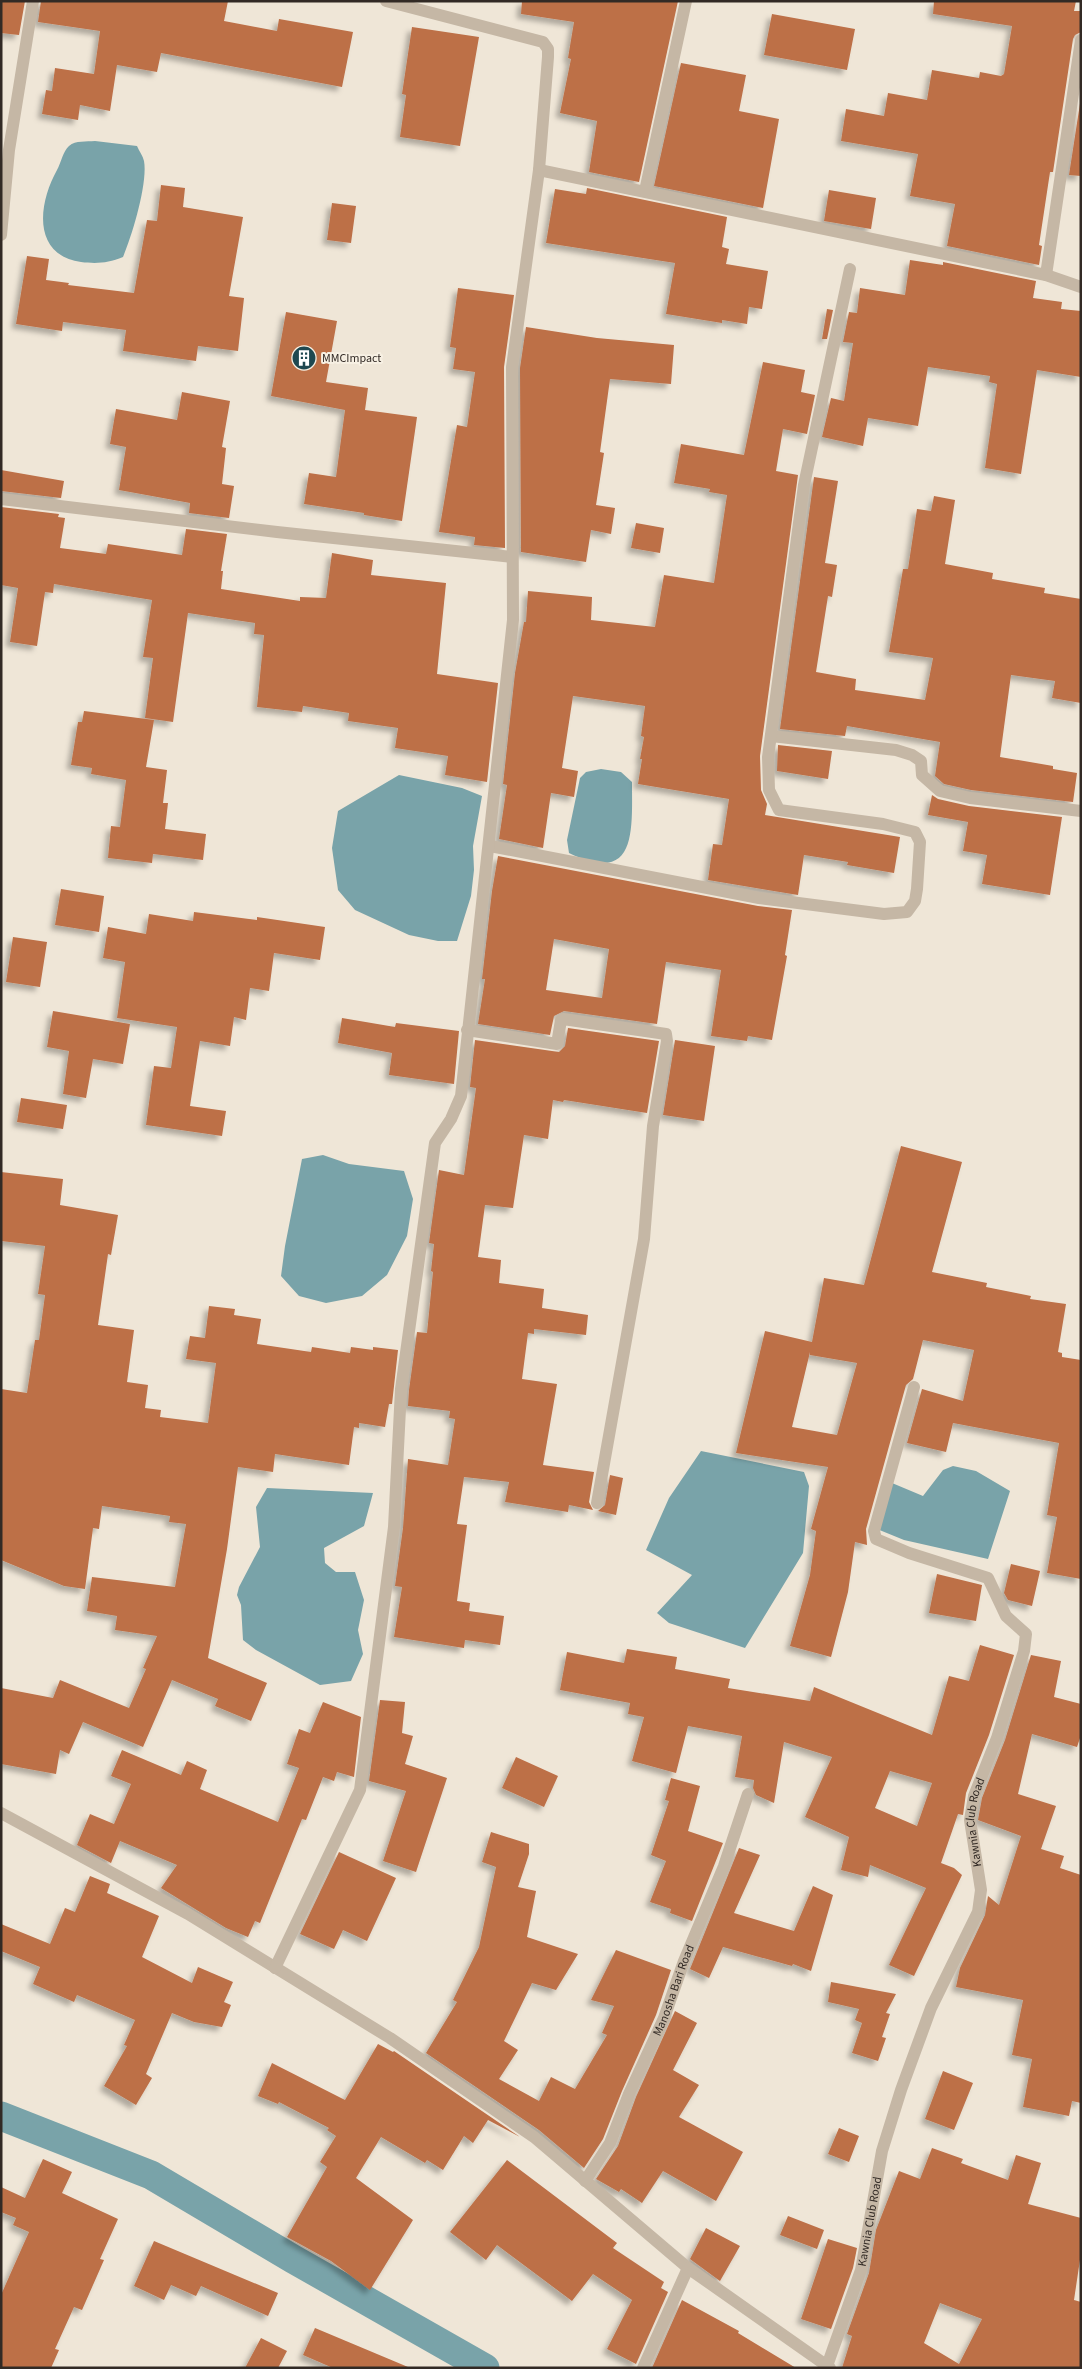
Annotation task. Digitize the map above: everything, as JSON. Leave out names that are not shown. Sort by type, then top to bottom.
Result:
[{"type":"street","points":[[1,235],[9,150],[33,1]]},
{"type":"street","points":[[275,1968],[360,1790],[394,1527],[402,1389],[435,1143],[451,1118],[461,1096],[467,1030],[490,846],[513,620],[512,367],[539,170],[548,57],[548,49],[543,42],[386,1]]},
{"type":"street","points":[[645,191],[686,1]]},
{"type":"street","points":[[1046,274],[1081,40]]},
{"type":"street","points":[[539,170],[1046,274],[1081,287]]},
{"type":"street","points":[[490,846],[759,898],[884,914],[907,912],[915,901],[920,842],[915,832],[883,824],[779,810],[769,790],[768,757],[804,485],[850,269]]},
{"type":"street","points":[[1,499],[277,532],[512,557]]},
{"type":"street","points":[[771,736],[896,750],[912,754],[921,762],[922,776],[940,790],[970,798],[1081,811]]},
{"type":"street","points":[[467,1030],[557,1044],[561,1020],[563,1019],[666,1034],[667,1041],[653,1126],[644,1239],[597,1503]]},
{"type":"street","name":"Kawnia Club Road","points":[[828,2367],[861,2270],[882,2151],[901,2090],[931,2008],[978,1912],[981,1890],[970,1820],[974,1796],[997,1738],[1024,1651],[1026,1634],[1006,1616],[988,1578],[908,1553],[876,1539],[874,1531],[914,1387]]},
{"type":"street","name":"Manosha Bari Road","points":[[585,2181],[610,2143],[629,2094],[664,2018],[684,1961],[724,1866],[748,1794]]},
{"type":"street","points":[[1,1813],[188,1914],[406,2049],[534,2137],[688,2268],[828,2367]]},
{"type":"street","points":[[643,2368],[688,2268]]},
{"type":"water","points":[[95,141],[137,146],[143,159],[145,171],[138,209],[123,257],[107,262],[92,263],[65,257],[54,249],[47,239],[43,212],[51,183],[67,148],[75,143]]},
{"type":"water","points":[[601,769],[621,772],[632,782],[630,835],[626,848],[619,858],[608,863],[591,861],[569,853],[567,840],[580,778],[586,772]]},
{"type":"water","points":[[399,775],[462,788],[482,796],[473,846],[474,870],[471,896],[457,941],[438,941],[409,935],[355,910],[338,890],[332,848],[338,811]]},
{"type":"water","points":[[323,1155],[349,1164],[404,1171],[413,1199],[407,1236],[387,1275],[362,1296],[326,1303],[299,1296],[281,1276],[302,1159]]},
{"type":"water","points":[[701,1451],[804,1472],[809,1486],[803,1553],[745,1648],[669,1623],[657,1613],[692,1575],[646,1550],[669,1498]]},
{"type":"water","points":[[953,1466],[976,1471],[1010,1491],[988,1559],[904,1540],[877,1529],[892,1483],[923,1496],[943,1470]]},
{"type":"water","points":[[267,1488],[373,1493],[364,1526],[324,1548],[325,1563],[336,1572],[355,1572],[364,1600],[358,1630],[363,1654],[351,1681],[320,1685],[256,1650],[243,1640],[241,1605],[237,1595],[239,1587],[260,1547],[256,1507]]},
{"type":"building","points":[[1,1],[25,1],[19,35],[1,33]]},
{"type":"building","points":[[41,1],[228,1],[224,21],[277,31],[279,19],[353,32],[342,87],[161,53],[157,72],[117,65],[110,111],[80,105],[78,120],[42,114],[46,90],[52,91],[55,68],[94,74],[100,31],[38,22]]},
{"type":"building","points":[[522,1],[678,1],[639,182],[589,172],[597,121],[560,113],[571,59],[568,58],[574,22],[521,14]]},
{"type":"building","points":[[934,1],[1076,1],[1074,11],[1081,11],[1081,32],[1075,35],[1073,39],[1053,172],[1050,172],[1039,245],[1042,246],[1039,265],[947,246],[955,204],[910,196],[918,154],[841,141],[846,109],[884,116],[888,93],[927,100],[932,70],[979,78],[980,72],[1001,76],[1004,74],[1012,26],[933,14]]},
{"type":"building","points":[[772,14],[855,29],[847,70],[764,55]]},
{"type":"building","points":[[412,27],[479,37],[460,146],[400,137],[406,95],[402,94]]},
{"type":"building","points":[[681,63],[746,75],[739,111],[779,119],[763,208],[654,186]]},
{"type":"building","points":[[1081,97],[1081,176],[1069,175]]},
{"type":"building","points":[[161,185],[185,188],[183,207],[243,217],[229,296],[244,298],[238,351],[198,346],[196,361],[123,351],[126,330],[63,322],[62,331],[16,324],[27,256],[49,259],[46,280],[69,283],[68,285],[134,293],[147,220],[157,221]]},
{"type":"building","points":[[587,188],[727,217],[722,247],[729,249],[726,264],[768,271],[762,309],[749,307],[747,324],[722,320],[722,323],[666,314],[675,263],[546,243],[555,189],[586,194]]},
{"type":"building","points":[[829,190],[876,198],[871,229],[824,221]]},
{"type":"building","points":[[332,203],[356,206],[351,243],[327,240]]},
{"type":"building","points":[[910,260],[943,265],[943,262],[1036,281],[1033,298],[1062,302],[1061,309],[1081,311],[1081,377],[1037,370],[1021,474],[985,468],[997,384],[989,382],[990,376],[928,367],[918,426],[868,418],[863,446],[822,437],[831,398],[844,401],[853,343],[843,342],[849,312],[857,313],[860,288],[905,295]]},
{"type":"building","points":[[458,288],[514,295],[504,367],[505,548],[474,545],[475,537],[439,532],[457,425],[467,427],[475,372],[453,369],[456,348],[450,347]]},
{"type":"building","points":[[827,309],[833,310],[827,339],[822,339]]},
{"type":"building","points":[[286,312],[337,321],[326,382],[368,388],[365,410],[417,417],[402,521],[304,504],[309,473],[336,477],[345,410],[271,396]]},
{"type":"building","points":[[526,327],[597,338],[674,345],[671,384],[610,379],[600,452],[604,453],[596,505],[615,508],[611,534],[591,530],[586,562],[521,552],[520,368]]},
{"type":"building","points":[[763,362],[805,370],[801,392],[815,395],[807,434],[783,429],[776,471],[798,475],[760,756],[761,790],[767,804],[765,815],[900,837],[894,873],[847,865],[848,862],[804,855],[798,895],[708,880],[713,844],[722,845],[729,799],[638,784],[644,737],[641,736],[645,706],[573,696],[562,768],[578,771],[574,797],[551,793],[543,848],[499,839],[507,785],[503,784],[515,673],[524,622],[526,622],[528,591],[592,597],[591,620],[655,627],[664,575],[714,583],[727,495],[709,492],[710,489],[674,483],[681,444],[744,455]]},
{"type":"building","points":[[182,392],[230,401],[222,447],[226,448],[222,484],[234,486],[229,518],[189,513],[190,503],[119,490],[126,447],[110,444],[116,409],[177,420]]},
{"type":"building","points":[[1,470],[64,481],[61,498],[1,491]]},
{"type":"building","points":[[814,477],[838,481],[825,563],[837,565],[832,597],[828,596],[816,672],[856,679],[855,690],[925,700],[933,658],[889,652],[903,569],[908,569],[917,509],[931,511],[934,496],[955,500],[945,564],[993,573],[992,579],[1045,588],[1044,593],[1081,599],[1081,703],[1052,698],[1055,681],[1011,675],[1000,757],[1053,766],[1053,769],[1077,773],[1073,802],[971,790],[944,784],[935,776],[940,742],[847,726],[845,736],[780,729]]},
{"type":"building","points":[[1,507],[59,514],[58,517],[65,518],[60,548],[106,554],[108,544],[182,555],[186,529],[227,534],[221,571],[223,571],[221,589],[300,601],[300,597],[326,598],[332,553],[373,560],[371,575],[446,583],[437,674],[498,683],[487,782],[445,775],[448,756],[395,748],[398,728],[348,721],[349,713],[303,706],[302,712],[257,707],[264,635],[254,634],[255,623],[188,613],[173,722],[145,718],[153,658],[143,657],[152,600],[54,584],[53,593],[45,592],[37,646],[10,642],[18,588],[1,585]]},
{"type":"building","points":[[636,523],[664,528],[660,553],[631,548]]},
{"type":"building","points":[[84,711],[154,720],[146,767],[167,770],[163,803],[168,803],[165,829],[206,834],[203,860],[153,854],[152,863],[108,858],[111,826],[120,827],[126,780],[91,774],[92,768],[71,765],[78,722],[82,722]]},
{"type":"building","points":[[778,745],[832,751],[828,779],[777,771]]},
{"type":"building","points":[[932,795],[938,799],[969,806],[1062,817],[1050,895],[982,884],[987,855],[963,851],[968,822],[928,815]]},
{"type":"building","points":[[498,856],[758,906],[792,910],[785,955],[787,956],[772,1040],[748,1036],[747,1041],[711,1036],[721,970],[666,962],[657,1024],[564,1011],[554,1016],[550,1035],[478,1024],[485,979],[482,979]],"holes":[[[554,939],[609,949],[602,998],[546,990]]]},
{"type":"building","points":[[61,889],[104,896],[99,932],[55,925]]},
{"type":"building","points":[[194,912],[257,920],[257,917],[325,927],[320,960],[274,953],[269,991],[250,988],[246,1020],[234,1017],[230,1046],[200,1041],[190,1106],[226,1111],[222,1136],[146,1125],[154,1066],[171,1068],[177,1027],[117,1018],[125,962],[103,958],[108,927],[146,934],[149,914],[193,921]]},
{"type":"building","points":[[13,937],[47,942],[40,987],[6,982]]},
{"type":"building","points":[[53,1011],[130,1024],[123,1064],[93,1059],[86,1098],[63,1094],[69,1051],[47,1047]]},
{"type":"building","points":[[342,1018],[395,1027],[396,1023],[459,1031],[454,1084],[389,1075],[392,1053],[338,1043]]},
{"type":"building","points":[[568,1028],[659,1041],[647,1113],[564,1100],[563,1102],[553,1100],[548,1139],[524,1135],[513,1208],[485,1205],[478,1257],[501,1260],[499,1283],[544,1289],[542,1308],[588,1315],[586,1335],[534,1329],[534,1334],[528,1333],[522,1379],[557,1384],[543,1465],[594,1472],[589,1502],[593,1510],[569,1505],[568,1512],[505,1502],[509,1482],[464,1477],[457,1524],[467,1525],[457,1601],[470,1603],[469,1611],[504,1616],[500,1645],[465,1640],[464,1648],[394,1637],[402,1587],[395,1586],[403,1528],[408,1459],[448,1465],[455,1419],[449,1418],[450,1411],[408,1406],[417,1332],[427,1333],[434,1244],[429,1243],[439,1170],[464,1175],[476,1088],[470,1087],[475,1040],[559,1052],[565,1046]]},
{"type":"building","points":[[675,1040],[715,1046],[704,1121],[663,1115]]},
{"type":"building","points":[[21,1098],[67,1105],[63,1129],[17,1122]]},
{"type":"building","points":[[901,1146],[962,1162],[932,1272],[987,1283],[986,1287],[1031,1296],[1030,1299],[1066,1304],[1058,1352],[1062,1353],[1062,1357],[1081,1360],[1081,1579],[1047,1573],[1057,1517],[1047,1515],[1059,1443],[953,1423],[946,1452],[907,1443],[922,1389],[963,1401],[974,1350],[923,1340],[913,1379],[906,1385],[866,1529],[867,1545],[855,1542],[848,1592],[831,1657],[790,1646],[810,1575],[816,1531],[811,1529],[828,1467],[736,1453],[765,1331],[812,1342],[824,1278],[864,1285]],"holes":[[[810,1352],[810,1355],[857,1363],[837,1435],[792,1427]]]},
{"type":"building","points":[[1,1172],[63,1179],[60,1205],[118,1215],[111,1255],[108,1254],[98,1325],[134,1330],[127,1382],[148,1385],[145,1408],[161,1410],[160,1417],[208,1423],[216,1363],[186,1359],[190,1336],[205,1338],[209,1306],[235,1309],[234,1315],[261,1319],[257,1344],[311,1352],[312,1347],[350,1353],[351,1347],[373,1350],[373,1347],[398,1350],[392,1404],[389,1404],[385,1427],[359,1423],[359,1428],[354,1427],[349,1465],[275,1454],[273,1472],[238,1467],[227,1549],[208,1658],[267,1683],[251,1721],[215,1706],[218,1699],[172,1680],[143,1747],[83,1722],[69,1754],[60,1750],[56,1774],[1,1764],[1,1688],[53,1698],[60,1680],[129,1708],[146,1669],[143,1668],[157,1636],[115,1630],[117,1616],[87,1611],[92,1577],[175,1587],[186,1524],[169,1522],[170,1516],[102,1506],[99,1529],[93,1528],[85,1589],[64,1586],[1,1560],[1,1389],[27,1393],[35,1340],[39,1340],[45,1295],[38,1294],[45,1246],[1,1241]]},
{"type":"building","points":[[610,1475],[623,1478],[616,1515],[598,1511],[605,1505]]},
{"type":"building","points":[[1011,1564],[1040,1571],[1032,1606],[1008,1600],[1004,1593]]},
{"type":"building","points":[[937,1574],[982,1585],[976,1621],[929,1613]]},
{"type":"building","points":[[980,1645],[1014,1655],[989,1735],[966,1793],[963,1815],[958,1814],[941,1863],[954,1868],[962,1875],[914,1976],[889,1965],[926,1888],[870,1865],[868,1877],[841,1870],[849,1837],[805,1817],[832,1757],[784,1742],[774,1803],[756,1795],[753,1788],[754,1780],[735,1777],[742,1736],[688,1726],[676,1773],[632,1761],[644,1717],[628,1714],[630,1703],[560,1690],[567,1652],[624,1663],[627,1649],[677,1657],[675,1669],[730,1679],[728,1688],[810,1701],[814,1687],[932,1735],[949,1676],[969,1681]],"holes":[[[890,1771],[932,1783],[917,1826],[875,1808]]]},
{"type":"building","points":[[1031,1655],[1061,1661],[1054,1697],[1081,1704],[1081,1735],[1077,1747],[1032,1734],[1018,1794],[1056,1806],[1041,1849],[1064,1856],[1060,1868],[1081,1875],[1081,2103],[1072,2101],[1069,2116],[1023,2107],[1032,2059],[1012,2055],[1023,2000],[956,1987],[960,1968],[985,1915],[988,1896],[999,1905],[1021,1836],[978,1820],[982,1798],[1005,1740]]},
{"type":"building","points":[[380,1700],[405,1702],[402,1733],[413,1736],[405,1764],[447,1778],[416,1872],[383,1861],[406,1791],[369,1781]]},
{"type":"building","points":[[323,1702],[361,1717],[354,1777],[337,1772],[334,1781],[323,1777],[306,1820],[302,1819],[260,1923],[255,1921],[248,1937],[226,1928],[161,1888],[177,1865],[120,1841],[111,1863],[77,1845],[90,1814],[114,1824],[131,1784],[111,1776],[122,1750],[181,1775],[187,1761],[207,1770],[200,1789],[278,1822],[299,1768],[287,1764],[299,1729],[310,1733]]},
{"type":"building","points":[[516,1757],[558,1776],[544,1807],[502,1788]]},
{"type":"building","points":[[671,1778],[700,1786],[688,1831],[723,1843],[692,1921],[670,1913],[671,1909],[650,1902],[666,1861],[651,1855],[669,1801],[665,1800]]},
{"type":"building","points":[[491,1832],[529,1844],[529,1854],[518,1887],[536,1891],[527,1937],[578,1954],[556,1990],[532,1983],[504,2041],[518,2050],[499,2079],[539,2101],[551,2077],[575,2089],[607,2035],[602,2033],[614,2006],[591,2000],[616,1950],[671,1970],[656,2015],[603,2139],[584,2168],[539,2130],[426,2053],[457,2002],[453,2000],[479,1947],[496,1867],[482,1862]]},
{"type":"building","points":[[739,1848],[760,1855],[734,1913],[794,1931],[813,1886],[833,1895],[811,1971],[793,1964],[792,1966],[723,1947],[709,1978],[690,1969]]},
{"type":"building","points":[[339,1852],[396,1878],[367,1941],[343,1930],[334,1949],[300,1934]]},
{"type":"building","points":[[90,1876],[110,1884],[107,1893],[159,1916],[142,1957],[192,1983],[198,1967],[233,1982],[224,2002],[231,2005],[222,2027],[194,2022],[172,2013],[146,2074],[152,2078],[136,2105],[104,2086],[127,2046],[124,2045],[135,2020],[77,1995],[74,2002],[33,1984],[40,1967],[1,1951],[1,1924],[50,1944],[65,1908],[75,1912]]},
{"type":"building","points":[[831,1982],[896,1994],[886,2013],[890,2014],[882,2037],[886,2038],[878,2061],[852,2053],[862,2023],[855,2020],[859,2009],[828,2002]]},
{"type":"building","points":[[675,2011],[697,2023],[673,2070],[699,2085],[679,2117],[743,2152],[716,2201],[663,2171],[642,2203],[621,2189],[619,2192],[596,2179],[618,2146],[636,2097]]},
{"type":"building","points":[[378,2044],[394,2051],[520,2137],[488,2120],[473,2143],[464,2136],[443,2170],[427,2160],[425,2163],[381,2137],[356,2178],[413,2220],[370,2290],[331,2261],[287,2237],[327,2167],[320,2162],[336,2136],[327,2130],[329,2128],[279,2102],[278,2104],[258,2096],[272,2063],[345,2100]]},
{"type":"building","points":[[943,2071],[973,2083],[954,2130],[925,2119]]},
{"type":"building","points":[[839,2128],[859,2136],[849,2162],[828,2154]]},
{"type":"building","points":[[932,2148],[963,2159],[961,2163],[1008,2180],[1016,2155],[1041,2163],[1028,2204],[1081,2218],[1081,2253],[1074,2300],[1081,2302],[1081,2368],[842,2368],[852,2336],[847,2334],[869,2273],[876,2230],[899,2171],[920,2179]],"holes":[[[940,2303],[982,2319],[959,2364],[924,2343]]]},
{"type":"building","points":[[43,2159],[72,2172],[62,2193],[118,2219],[100,2259],[104,2260],[82,2310],[74,2307],[55,2349],[59,2350],[51,2368],[1,2368],[1,2295],[29,2232],[13,2225],[16,2218],[1,2212],[1,2187],[25,2198]]},
{"type":"building","points":[[507,2160],[617,2243],[613,2248],[664,2282],[661,2288],[668,2292],[636,2364],[607,2349],[632,2300],[593,2274],[572,2301],[497,2245],[486,2260],[450,2232]]},
{"type":"building","points":[[788,2216],[824,2230],[817,2249],[780,2235]]},
{"type":"building","points":[[706,2228],[740,2246],[720,2281],[690,2259]]},
{"type":"building","points":[[828,2239],[857,2248],[853,2268],[831,2329],[801,2319]]},
{"type":"building","points":[[154,2241],[278,2293],[268,2316],[201,2286],[196,2296],[171,2285],[164,2300],[134,2286]]},
{"type":"building","points":[[682,2300],[739,2331],[738,2333],[796,2368],[652,2368]]},
{"type":"building","points":[[315,2328],[408,2368],[333,2368],[303,2355]]},
{"type":"building","points":[[261,2338],[287,2351],[278,2368],[245,2368]]},
{"type":"waterway","points":[[1,2116],[151,2175],[293,2259],[485,2368]]},
{"type":"place","name":"MMCImpact","points":[[304,358]]}]
